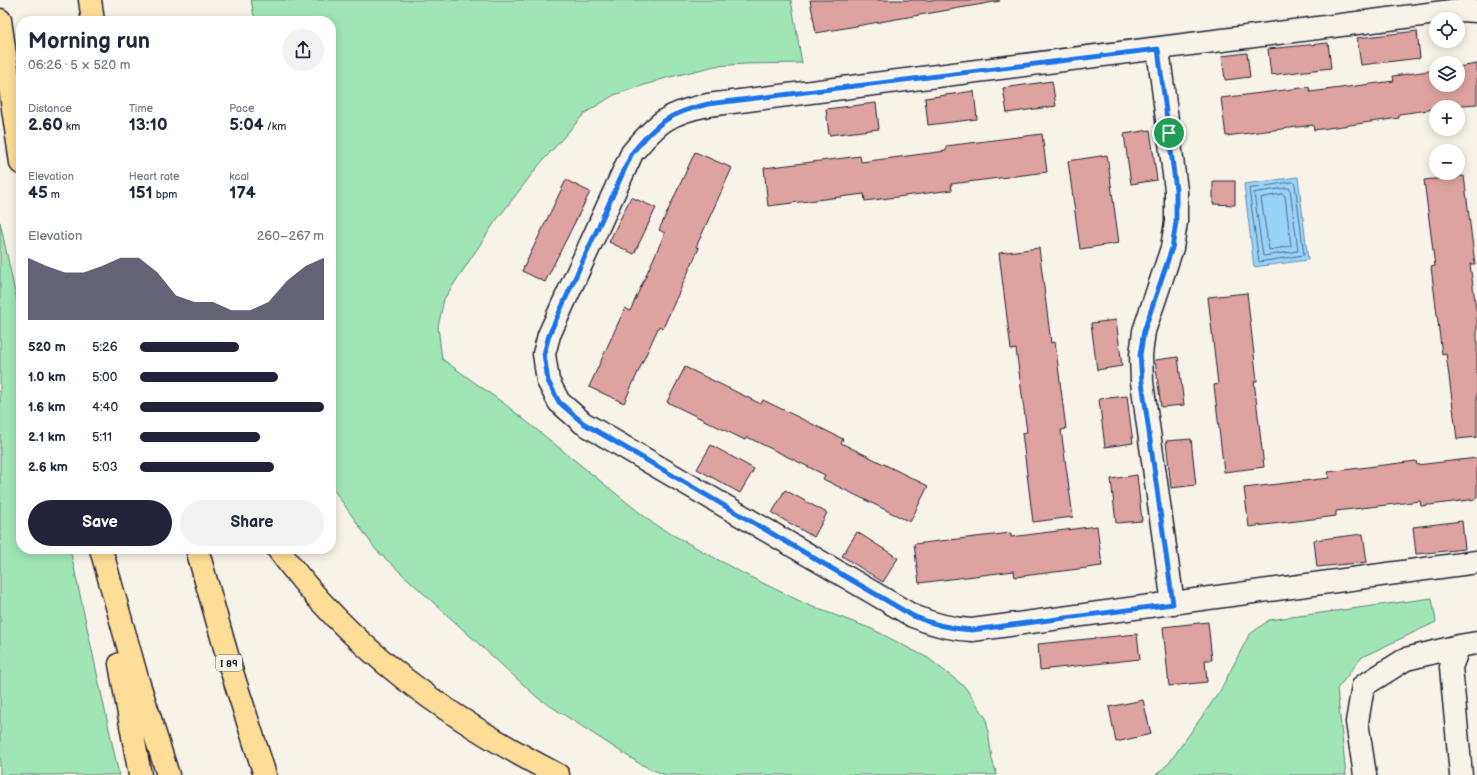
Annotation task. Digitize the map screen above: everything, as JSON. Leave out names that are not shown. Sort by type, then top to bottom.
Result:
[{"type":"highway","points":[[90,0],[92,16]]},
{"type":"highway","points":[[0,20],[16,129]]},
{"type":"highway","points":[[101,554],[140,775]]},
{"type":"highway","points":[[101,554],[139,685],[168,775]]},
{"type":"highway","name":"I 89","points":[[198,554],[231,669],[265,775]]},
{"type":"highway","points":[[282,554],[331,613],[397,674],[452,715],[488,737],[558,775]]},
{"type":"lane","points":[[1477,11],[1460,10],[1158,49],[708,104],[684,110],[665,119],[648,134],[632,153],[549,335],[544,354],[548,381],[559,402],[583,423],[913,616],[936,625],[956,630],[972,630],[1173,604],[1477,562]]},
{"type":"lane","points":[[1158,49],[1176,190],[1176,222],[1172,248],[1144,331],[1140,355],[1142,382],[1173,604]]},
{"type":"lane","points":[[1365,775],[1356,722],[1363,686],[1406,659],[1468,644]]},
{"type":"lane","points":[[1462,775],[1451,667],[1468,644]]},
{"type":"green space","points":[[251,0],[791,0],[802,63],[715,66],[666,78],[614,95],[585,113],[539,165],[495,222],[444,299],[438,327],[442,359],[506,405],[655,525],[744,574],[808,605],[872,629],[928,658],[965,687],[986,718],[992,759],[997,775],[665,775],[640,764],[538,698],[376,550],[336,493],[336,16],[254,16]]},
{"type":"green space","points":[[0,222],[16,297],[16,554],[71,554],[119,775],[0,775]]},
{"type":"green space","points":[[1432,598],[1436,622],[1362,657],[1337,689],[1346,775],[1156,775],[1169,763],[1220,691],[1249,635],[1269,620]]},
{"type":"water","points":[[1298,177],[1308,260],[1254,267],[1244,184]]},
{"type":"building","points":[[810,0],[999,0],[1000,1],[816,33]]},
{"type":"building","points":[[1417,31],[1420,58],[1361,65],[1357,38]]},
{"type":"building","points":[[1328,43],[1331,68],[1271,75],[1268,49]]},
{"type":"building","points":[[1247,53],[1250,77],[1225,80],[1222,56]]},
{"type":"building","points":[[1477,64],[1477,104],[1465,105],[1465,100],[1429,100],[1429,110],[1399,114],[1399,118],[1314,130],[1313,125],[1226,136],[1221,98],[1309,87],[1310,92],[1394,81],[1393,76],[1429,71],[1429,92],[1465,92],[1465,66]]},
{"type":"building","points":[[1052,81],[1056,106],[1007,113],[1003,88]]},
{"type":"building","points":[[974,91],[977,119],[928,125],[925,98]]},
{"type":"building","points":[[876,103],[879,129],[829,135],[826,109]]},
{"type":"building","points":[[1150,130],[1157,180],[1131,184],[1124,134]]},
{"type":"building","points":[[1042,134],[1047,172],[951,184],[952,190],[865,201],[864,194],[768,206],[764,168],[860,156],[861,162],[946,151],[946,146]]},
{"type":"building","points":[[695,152],[732,168],[696,247],[699,248],[663,328],[659,326],[624,403],[589,387],[625,308],[630,311],[665,233],[659,230]]},
{"type":"building","points":[[1107,155],[1119,243],[1080,249],[1068,161]]},
{"type":"building","points":[[566,180],[590,192],[545,282],[522,271]]},
{"type":"building","points":[[1424,180],[1464,180],[1475,264],[1470,264],[1477,316],[1477,437],[1457,439],[1446,353],[1442,354],[1431,267],[1435,266]]},
{"type":"building","points":[[1213,181],[1235,181],[1235,205],[1213,204]]},
{"type":"building","points":[[631,197],[656,208],[634,254],[609,242]]},
{"type":"building","points":[[1039,248],[1051,343],[1055,342],[1066,429],[1061,430],[1073,517],[1033,522],[1022,433],[1027,432],[1016,349],[1011,350],[999,253]]},
{"type":"building","points":[[1247,293],[1257,381],[1254,381],[1264,467],[1224,472],[1214,385],[1218,384],[1208,297]]},
{"type":"building","points":[[1116,320],[1122,366],[1097,370],[1091,323]]},
{"type":"building","points":[[1178,357],[1184,405],[1161,407],[1155,360]]},
{"type":"building","points":[[685,367],[761,404],[763,400],[843,439],[841,443],[928,486],[910,522],[823,479],[825,475],[747,437],[745,440],[667,402]]},
{"type":"building","points":[[1127,396],[1133,443],[1105,447],[1099,399]]},
{"type":"building","points":[[1191,439],[1196,485],[1171,488],[1166,441]]},
{"type":"building","points":[[711,445],[754,469],[740,493],[697,469]]},
{"type":"building","points":[[1477,458],[1477,499],[1421,506],[1420,501],[1336,511],[1336,516],[1249,527],[1244,488],[1329,478],[1328,472],[1416,461],[1417,465]]},
{"type":"building","points":[[1137,475],[1142,521],[1116,523],[1111,479]]},
{"type":"building","points":[[785,490],[827,513],[814,537],[772,513]]},
{"type":"building","points":[[1462,521],[1465,549],[1416,554],[1413,527]]},
{"type":"building","points":[[1097,526],[1102,566],[1015,577],[1014,571],[919,583],[914,544],[1011,533],[1011,537]]},
{"type":"building","points":[[857,532],[898,558],[883,582],[842,556]]},
{"type":"building","points":[[1363,534],[1367,562],[1317,567],[1314,540]]},
{"type":"building","points":[[1208,622],[1212,660],[1205,660],[1207,682],[1169,686],[1163,627]]},
{"type":"building","points":[[1137,634],[1140,659],[1040,670],[1038,644]]},
{"type":"building","points":[[1143,700],[1151,734],[1116,742],[1109,707]]},
{"type":"route","points":[[1158,49],[1169,133],[1176,190],[1176,222],[1172,248],[1144,331],[1140,355],[1142,382],[1173,604],[972,630],[956,630],[936,625],[913,616],[583,423],[559,402],[548,381],[544,354],[549,335],[632,153],[648,134],[665,119],[684,110],[708,104],[1158,49]]}]
